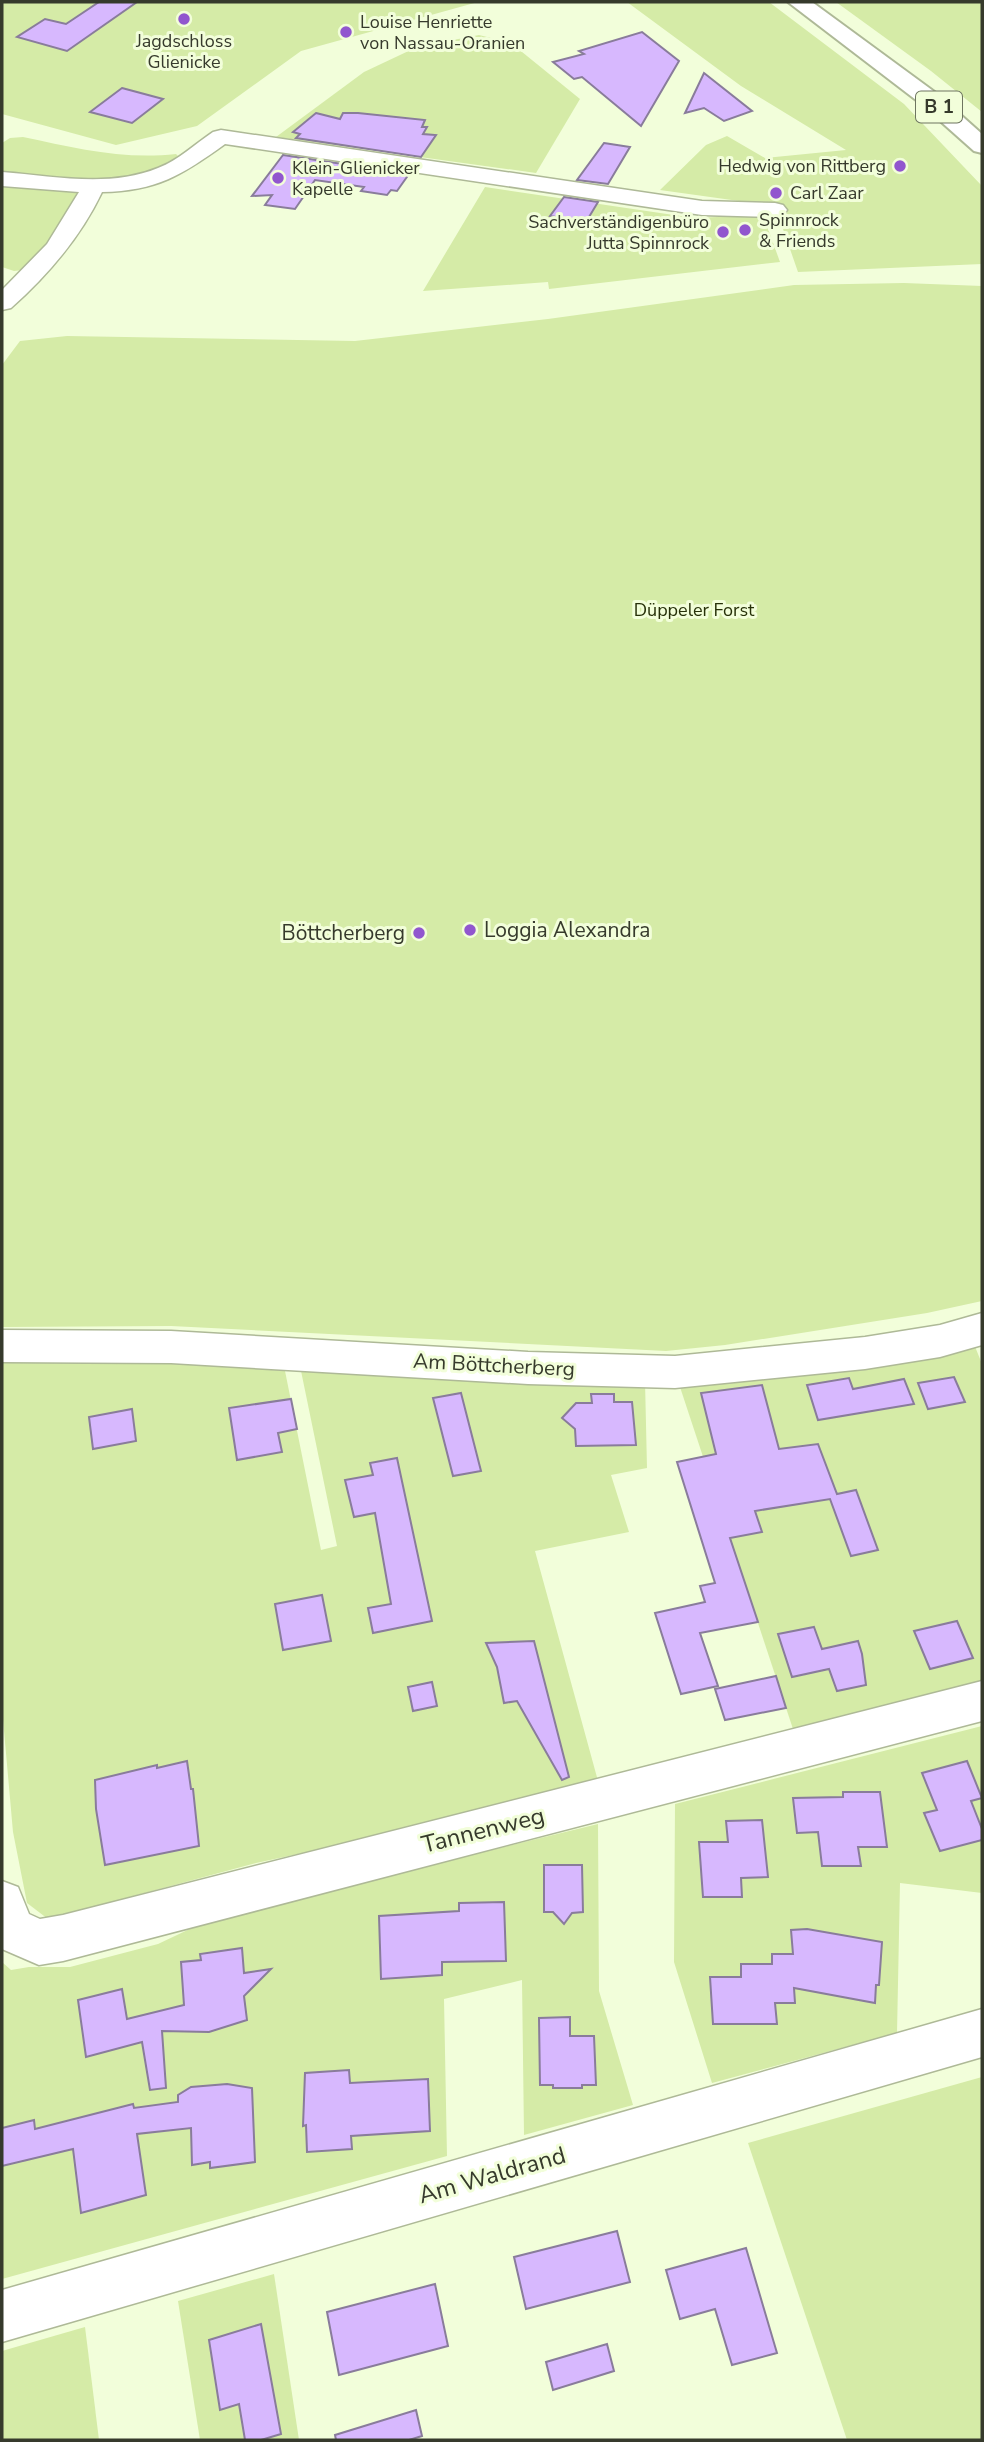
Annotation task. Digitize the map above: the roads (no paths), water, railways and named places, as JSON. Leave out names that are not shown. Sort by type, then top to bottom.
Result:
[{"type":"main road","name":"B 1","points":[[799,2],[929,98],[982,146]]},
{"type":"street","points":[[2,179],[94,184],[136,181],[169,172],[220,137],[702,208],[775,210]]},
{"type":"street","points":[[3,301],[31,278],[55,250],[78,216],[94,184]]},
{"type":"street","name":"Am Böttcherberg","points":[[2,1346],[172,1347],[528,1368],[675,1372],[865,1353],[940,1340],[982,1329]]},
{"type":"street","name":"Tannenweg","points":[[2,1903],[13,1930],[38,1942],[63,1938],[982,1701]]},
{"type":"street","name":"Am Waldrand","points":[[2,2316],[982,2034]]},
{"type":"place","name":"Jagdschloss Glienicke","points":[[184,19]]},
{"type":"place","name":"Louise Henriette von Nassau-Oranien","points":[[346,32]]},
{"type":"place","name":"Hedwig von Rittberg","points":[[900,166]]},
{"type":"place","name":"Klein-Glienicker Kapelle","points":[[278,178]]},
{"type":"place","name":"Carl Zaar","points":[[776,193]]},
{"type":"place","name":"Spinnrock & Friends","points":[[745,230]]},
{"type":"place","name":"Sachverständigenbüro Jutta Spinnrock","points":[[723,232]]},
{"type":"place","name":"Loggia Alexandra","points":[[470,930]]},
{"type":"place","name":"Böttcherberg","points":[[419,933]]},
{"type":"park label","name":"Düppeler Forst","points":[[694,610]]}]
